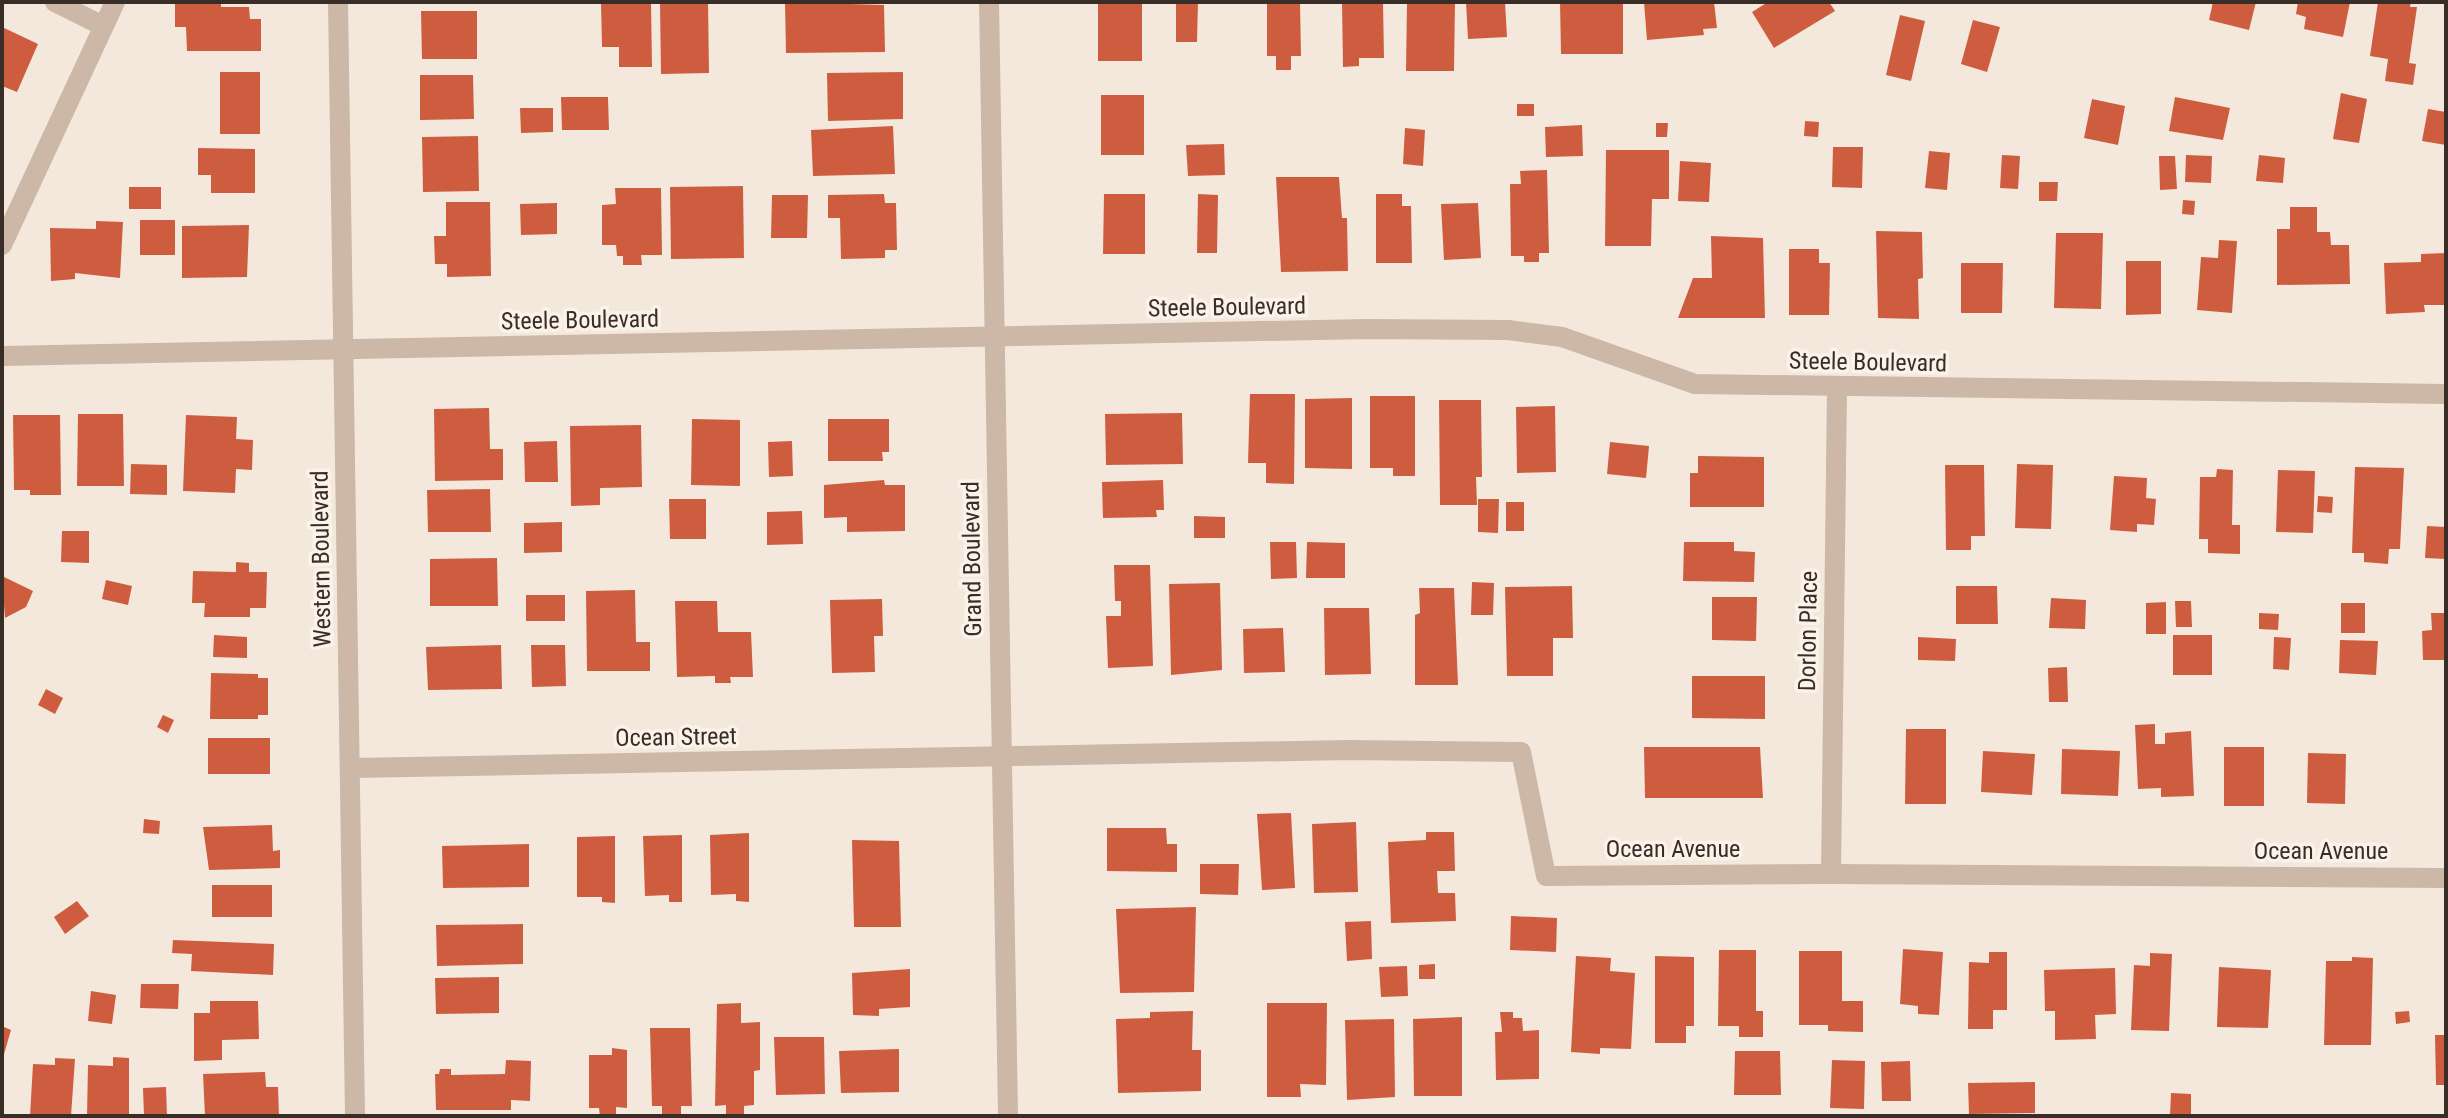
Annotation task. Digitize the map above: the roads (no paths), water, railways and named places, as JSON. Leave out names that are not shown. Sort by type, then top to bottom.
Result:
[{"type":"street","points":[[55,2],[103,26]]},
{"type":"street","points":[[2,245],[115,2]]},
{"type":"street","name":"Western Boulevard","points":[[338,2],[355,1116]]},
{"type":"street","name":"Grand Boulevard","points":[[989,2],[1008,1116]]},
{"type":"street","name":"Steele Boulevard","points":[[2,356],[995,339],[1366,329],[1508,330],[1562,337],[1695,384],[2446,394]]},
{"type":"street","name":"Dorlon Place","points":[[1831,874],[1837,388]]},
{"type":"street","name":"Ocean Avenue","points":[[1001,758],[1348,750],[1521,752],[1546,876],[1831,874],[2446,878]]},
{"type":"street","name":"Ocean Street","points":[[351,768],[1001,758]]}]
